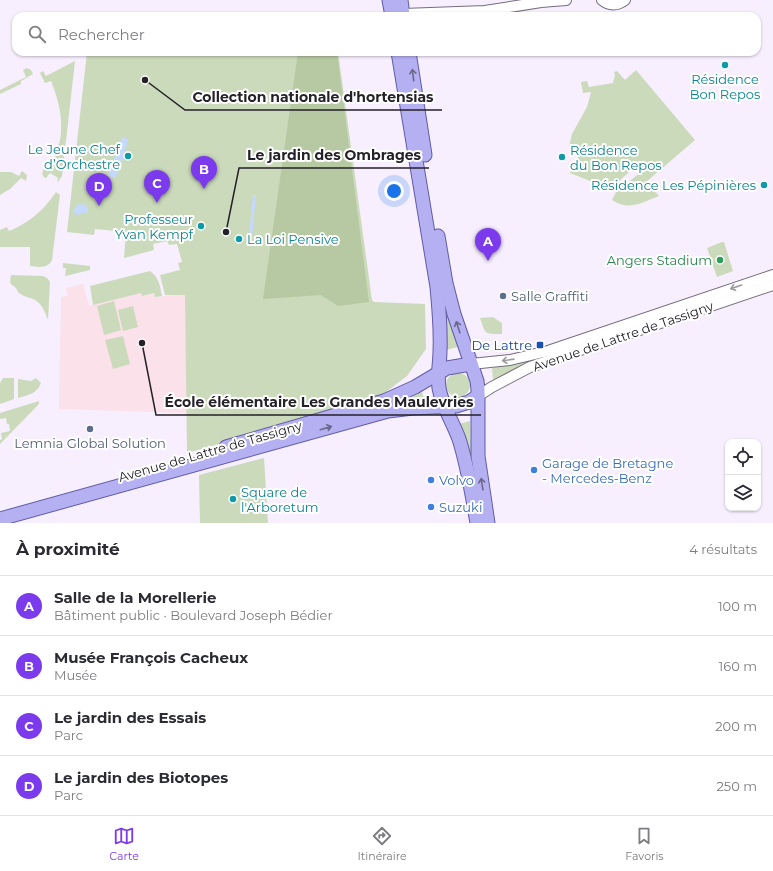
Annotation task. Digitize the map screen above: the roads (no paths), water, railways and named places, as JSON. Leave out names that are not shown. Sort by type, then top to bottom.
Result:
[{"type":"main road","points":[[389,0],[398,12]]},
{"type":"main road","points":[[400,12],[401,0]]},
{"type":"main road","points":[[399,56],[437,287],[440,325],[438,373],[440,390],[464,457],[469,476],[477,523]]},
{"type":"main road","points":[[411,56],[417,107],[446,283],[458,330],[477,381],[478,456],[488,523]]},
{"type":"main road","points":[[438,373],[456,366],[471,364]]},
{"type":"main road","name":"Avenue de Lattre de Tassigny","points":[[0,510],[195,456],[384,401],[421,384],[438,373]]},
{"type":"main road","points":[[445,406],[461,405],[478,396]]},
{"type":"main road","name":"Avenue de Lattre de Tassigny","points":[[0,519],[388,411],[445,406]]},
{"type":"street","points":[[464,12],[485,11],[544,1],[566,0]]},
{"type":"street","points":[[602,0],[607,3],[614,4],[625,0]]},
{"type":"street","name":"Avenue de Lattre de Tassigny","points":[[471,364],[510,360],[548,351],[773,275]]},
{"type":"street","name":"Avenue de Lattre de Tassigny","points":[[478,396],[530,367],[773,285]]},
{"type":"water","points":[[122,137],[128,139],[123,159],[116,177],[118,178],[108,176]]},
{"type":"water","points":[[253,195],[256,195],[252,238],[249,237]]},
{"type":"water","points":[[83,203],[88,208],[88,215],[86,212],[79,215],[74,213],[73,211],[78,204],[81,205]]},
{"type":"place","name":"Résidence Bon Repos","points":[[725,65]]},
{"type":"place","name":"Collection nationale d'hortensias","points":[[145,80]]},
{"type":"place","name":"Le Jeune Chef d’Orchestre","points":[[128,156]]},
{"type":"place","name":"Résidence du Bon Repos","points":[[562,157]]},
{"type":"place","name":"Résidence Les Pépinières","points":[[764,185]]},
{"type":"place","name":"Musée François Cacheux","points":[[204,189]]},
{"type":"place","name":"Le jardin des Essais","points":[[157,203]]},
{"type":"place","name":"Le jardin des Biotopes","points":[[99,206]]},
{"type":"place","name":"Professeur Yvan Kempf","points":[[201,226]]},
{"type":"place","name":"Le jardin des Ombrages","points":[[226,232]]},
{"type":"place","name":"La Loi Pensive","points":[[239,239]]},
{"type":"place","name":"Angers Stadium","points":[[720,260]]},
{"type":"place","name":"Salle de la Morellerie","points":[[488,261]]},
{"type":"place","name":"Salle Graffiti","points":[[503,296]]},
{"type":"place","name":"École élémentaire Les Grandes Maulevries","points":[[142,343]]},
{"type":"place","name":"De Lattre","points":[[540,345]]},
{"type":"place","name":"Lemnia Global Solution","points":[[90,429]]},
{"type":"place","name":"Garage de Bretagne - Mercedes-Benz","points":[[534,470]]},
{"type":"place","name":"Volvo","points":[[431,480]]},
{"type":"place","name":"Square de l'Arboretum","points":[[233,499]]},
{"type":"place","name":"Suzuki","points":[[431,507]]}]
